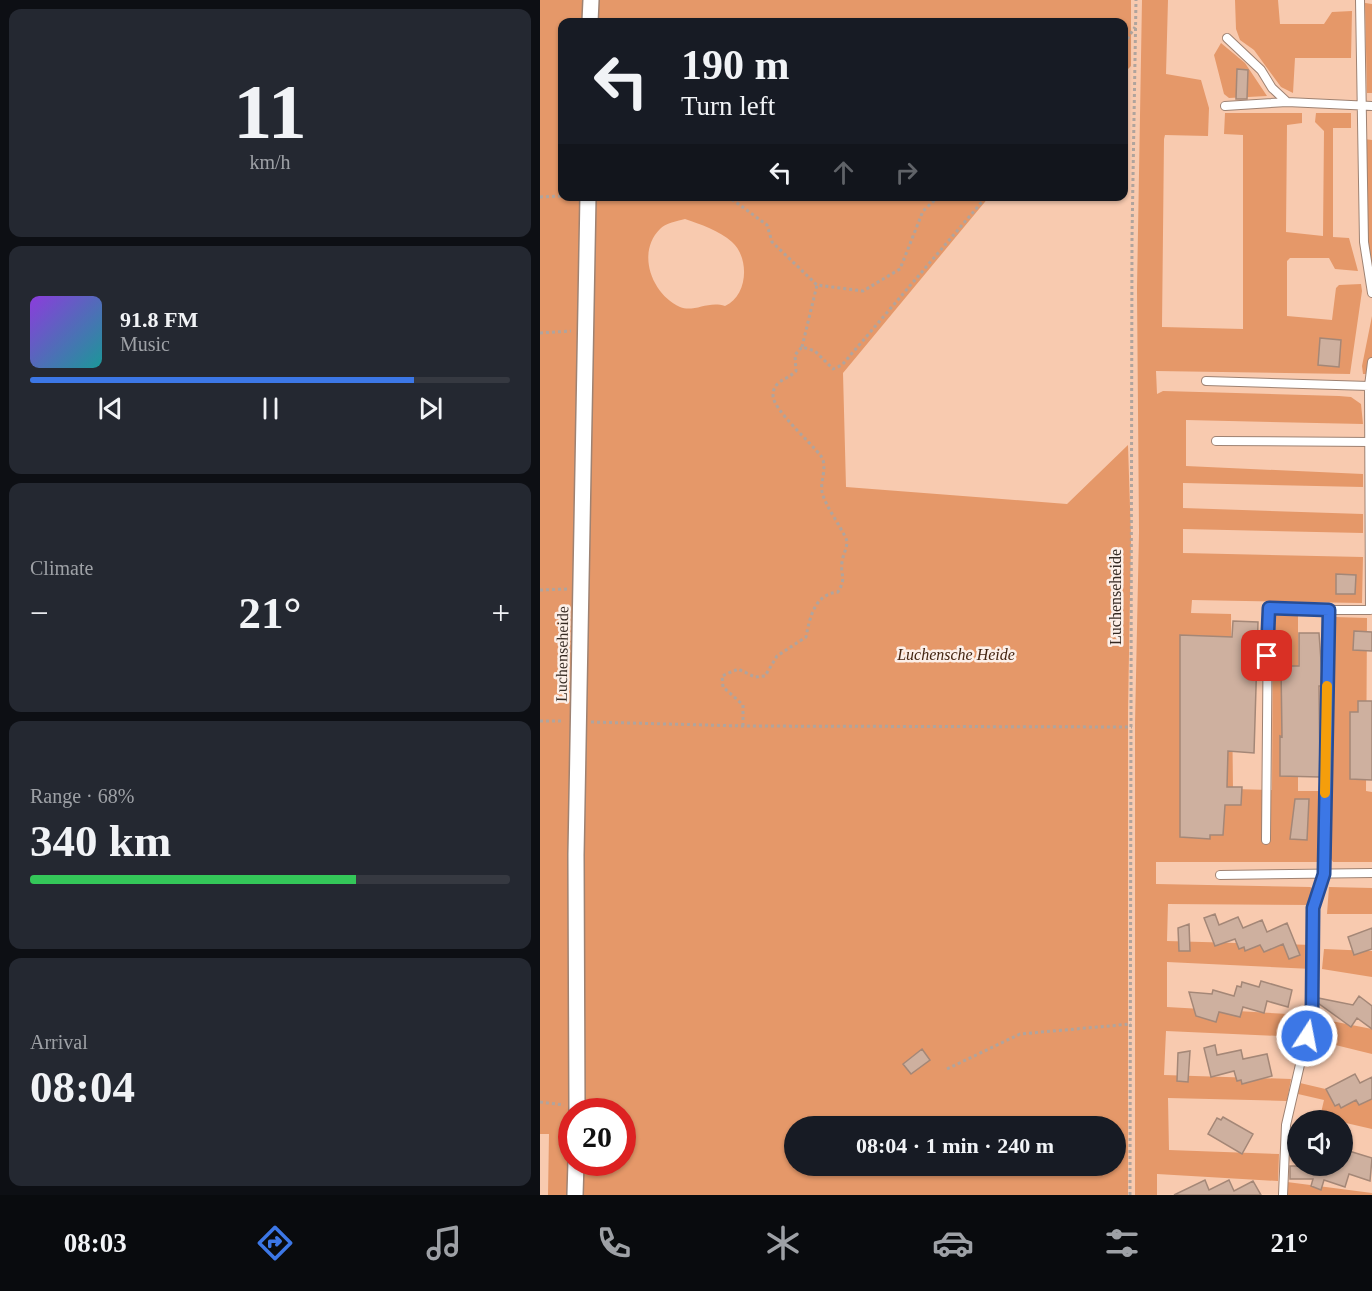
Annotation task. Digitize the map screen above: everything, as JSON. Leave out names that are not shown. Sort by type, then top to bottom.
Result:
[{"type":"street","points":[[590,18],[591,0]]},
{"type":"street","name":"Luchenseheide","points":[[577,1098],[578,722],[588,201]]},
{"type":"street","points":[[575,1195],[576,1176]]},
{"type":"lane","points":[[1360,0],[1360,105],[1365,182],[1364,242],[1372,293]]},
{"type":"lane","points":[[1227,38],[1262,70],[1272,88],[1287,102]]},
{"type":"lane","points":[[1225,106],[1287,102],[1372,106]]},
{"type":"lane","points":[[1266,840],[1268,610],[1371,610],[1371,397],[1369,386],[1372,362]]},
{"type":"lane","points":[[1206,381],[1369,386]]},
{"type":"lane","points":[[1216,441],[1370,442]]},
{"type":"lane","points":[[1283,1195],[1286,1125],[1312,1013],[1313,908],[1324,874],[1329,610]]},
{"type":"lane","points":[[1220,875],[1372,873]]},
{"type":"path","name":"Luchenseheide","points":[[1130,1195],[1132,238],[1136,0]]},
{"type":"path","points":[[1128,38],[1136,25]]},
{"type":"path","points":[[540,197],[558,196]]},
{"type":"path","points":[[734,201],[766,225],[772,242],[817,285],[863,291],[900,269],[923,211],[934,201]]},
{"type":"path","points":[[802,347],[815,351],[833,369],[842,365],[983,201]]},
{"type":"path","points":[[743,726],[743,705],[723,687],[722,676],[738,669],[755,677],[765,676],[777,656],[806,637],[808,620],[815,605],[830,592],[838,592],[844,582],[842,560],[847,549],[847,541],[823,495],[822,458],[793,423],[779,412],[773,400],[777,382],[796,371],[795,355],[802,347],[817,285]]},
{"type":"path","points":[[540,333],[585,330]]},
{"type":"path","points":[[540,590],[581,589]]},
{"type":"path","points":[[540,721],[743,726],[1132,727]]},
{"type":"path","points":[[947,1070],[1020,1034],[1131,1024]]},
{"type":"path","points":[[540,1102],[558,1104]]},
{"type":"green space","name":"Luchensche Heide","points":[[540,0],[1372,0],[1372,1195],[540,1195]]},
{"type":"green space","points":[[540,0],[587,0],[587,18],[558,18],[558,201],[583,201],[571,1098],[558,1098],[558,1176],[570,1176],[570,1195],[548,1195],[549,1134],[540,1134]]},
{"type":"green space","points":[[594,0],[1131,0],[1131,66],[1128,69],[1128,18],[594,18]]},
{"type":"green space","points":[[1142,0],[1168,0],[1166,74],[1201,80],[1209,108],[1208,136],[1165,135],[1164,139],[1162,327],[1243,329],[1243,135],[1224,134],[1225,113],[1302,113],[1302,123],[1287,125],[1286,232],[1323,236],[1324,131],[1315,122],[1316,113],[1351,113],[1351,128],[1333,128],[1333,237],[1349,238],[1358,271],[1335,269],[1329,258],[1290,258],[1287,261],[1287,316],[1332,320],[1336,288],[1339,285],[1361,284],[1362,291],[1350,374],[1156,371],[1157,394],[1163,391],[1351,397],[1361,404],[1363,424],[1186,420],[1186,466],[1363,474],[1363,487],[1183,483],[1183,508],[1363,514],[1363,533],[1183,529],[1183,553],[1363,557],[1362,603],[1192,600],[1191,613],[1231,614],[1233,789],[1272,790],[1273,615],[1298,616],[1298,791],[1319,791],[1318,862],[1156,862],[1156,884],[1310,887],[1317,890],[1316,905],[1168,904],[1167,941],[1313,945],[1312,969],[1167,962],[1167,1007],[1306,1015],[1302,1037],[1166,1031],[1164,1075],[1291,1079],[1287,1101],[1168,1098],[1169,1150],[1279,1154],[1278,1181],[1157,1174],[1157,1195],[1135,1195],[1135,724],[1139,532],[1137,289]]},
{"type":"green space","points":[[1235,0],[1278,0],[1280,24],[1324,24],[1332,12],[1352,11],[1351,58],[1295,58],[1293,93],[1281,87],[1254,50],[1240,40],[1236,29]]},
{"type":"green space","points":[[1365,3],[1372,4],[1372,93],[1367,93]]},
{"type":"green space","points":[[1221,43],[1245,63],[1267,96],[1229,98],[1224,94],[1214,55]]},
{"type":"green space","points":[[1364,139],[1372,140],[1372,279],[1365,256]]},
{"type":"green space","points":[[590,201],[986,201],[843,373],[846,487],[1067,504],[1128,445],[1131,538],[1128,711],[1128,1195],[578,1195],[578,1176],[636,1176],[636,1098],[580,1098]],"holes":[[[685,219],[722,234],[738,249],[744,267],[742,286],[733,301],[725,306],[713,304],[691,309],[680,307],[670,301],[655,283],[648,261],[649,249],[660,229],[672,222]]]},
{"type":"green space","points":[[1372,316],[1372,374],[1363,374],[1362,366]]},
{"type":"green space","points":[[1334,617],[1367,618],[1366,791],[1372,792],[1372,862],[1333,862],[1330,857]]},
{"type":"green space","points":[[1329,887],[1372,888],[1372,914],[1327,914]]},
{"type":"green space","points":[[1324,949],[1372,951],[1372,977],[1322,969]]},
{"type":"green space","points":[[1316,1018],[1372,1029],[1372,1054],[1311,1039]]},
{"type":"green space","points":[[1300,1083],[1372,1100],[1372,1129],[1353,1125],[1353,1110],[1322,1110],[1324,1100],[1298,1094]]},
{"type":"green space","points":[[1287,1182],[1372,1193],[1372,1195],[1287,1195]]},
{"type":"building","points":[[1237,69],[1248,70],[1247,99],[1236,99]]},
{"type":"building","points":[[1320,338],[1341,340],[1339,367],[1318,365]]},
{"type":"building","points":[[1336,574],[1356,575],[1355,594],[1336,594]]},
{"type":"building","points":[[1233,621],[1258,622],[1254,753],[1228,751],[1227,787],[1242,787],[1241,805],[1225,805],[1223,835],[1210,835],[1210,839],[1180,837],[1180,635],[1232,637]]},
{"type":"building","points":[[1354,631],[1372,632],[1372,651],[1353,650]]},
{"type":"building","points":[[1299,633],[1319,633],[1322,675],[1322,686],[1319,686],[1320,777],[1280,776],[1281,666],[1299,666]]},
{"type":"building","points":[[1358,701],[1372,701],[1372,780],[1350,779],[1350,712],[1358,712]]},
{"type":"building","points":[[1295,799],[1309,799],[1307,840],[1290,839]]},
{"type":"building","points":[[1215,914],[1219,925],[1238,917],[1243,928],[1262,920],[1267,932],[1287,923],[1300,955],[1289,959],[1283,944],[1264,952],[1260,945],[1245,951],[1244,947],[1239,949],[1235,939],[1215,946],[1204,918]]},
{"type":"building","points":[[1189,924],[1190,951],[1179,951],[1178,928]]},
{"type":"building","points":[[1372,928],[1372,949],[1354,955],[1348,937]]},
{"type":"building","points":[[1261,981],[1292,990],[1288,1007],[1267,1001],[1264,1013],[1243,1007],[1240,1017],[1219,1012],[1216,1022],[1196,1016],[1189,992],[1212,994],[1213,990],[1234,996],[1237,986],[1241,987],[1242,982],[1259,987]]},
{"type":"building","points":[[1359,996],[1372,1006],[1372,1029],[1357,1018],[1351,1027],[1318,1003],[1318,998],[1353,1005]]},
{"type":"building","points":[[1215,1045],[1217,1055],[1241,1050],[1243,1059],[1267,1054],[1272,1076],[1242,1084],[1241,1080],[1237,1081],[1234,1071],[1211,1077],[1204,1048]]},
{"type":"building","points":[[922,1049],[930,1060],[911,1074],[903,1064]]},
{"type":"building","points":[[1190,1051],[1188,1082],[1177,1081],[1178,1053]]},
{"type":"building","points":[[1355,1074],[1360,1083],[1372,1077],[1372,1099],[1359,1105],[1356,1100],[1341,1108],[1339,1104],[1335,1106],[1326,1089]]},
{"type":"building","points":[[1223,1117],[1253,1134],[1242,1154],[1208,1134],[1217,1118],[1221,1120]]},
{"type":"building","points":[[1353,1152],[1372,1158],[1370,1181],[1353,1175]]},
{"type":"building","points":[[1290,1176],[1348,1176],[1345,1187],[1324,1180],[1321,1190],[1311,1186],[1313,1179],[1290,1179]]},
{"type":"building","points":[[1205,1180],[1209,1190],[1229,1180],[1234,1191],[1253,1181],[1261,1195],[1174,1195]]},
{"type":"slow traffic","points":[[1325,793],[1327,686]]},
{"type":"route","points":[[1267,656],[1269,608],[1329,610],[1324,874],[1313,908],[1312,1013],[1307,1036]]}]
